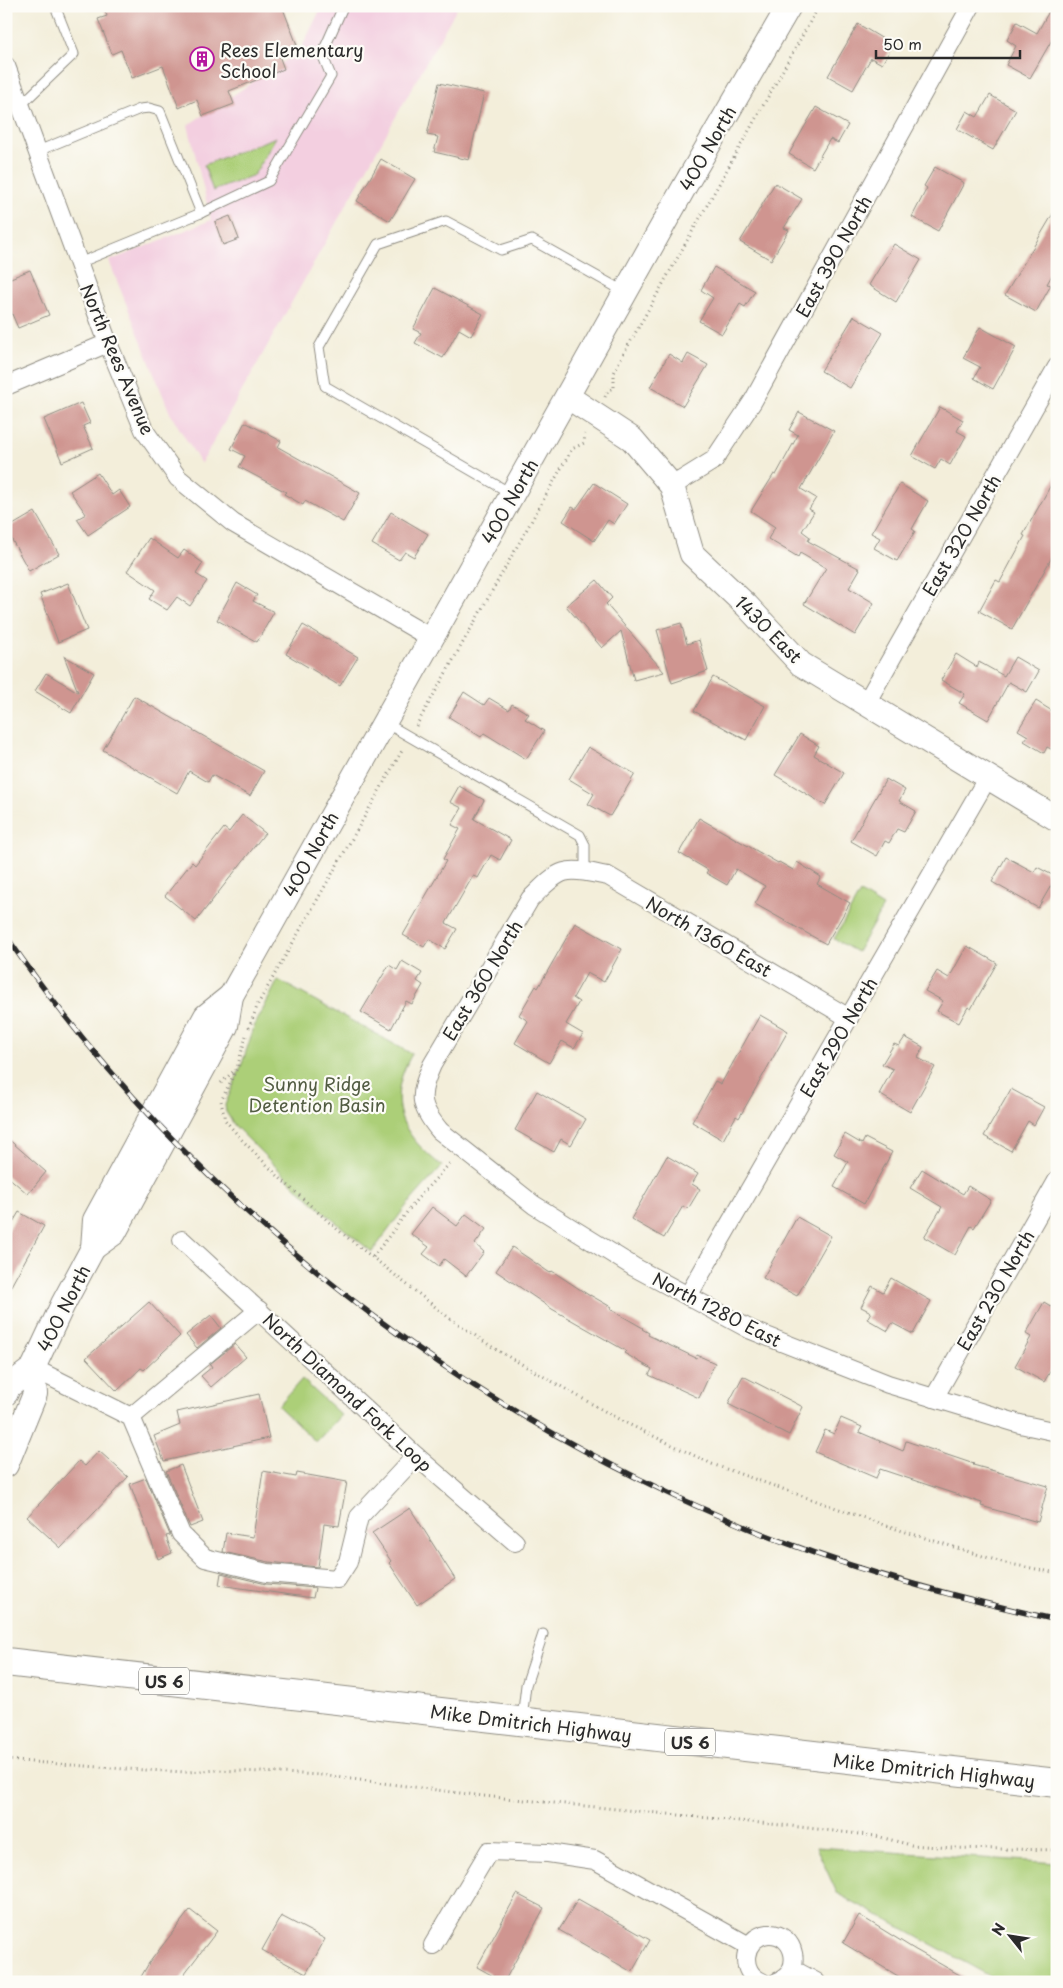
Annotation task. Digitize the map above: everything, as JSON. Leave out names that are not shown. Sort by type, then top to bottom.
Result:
[{"type":"highway","name":"Mike Dmitrich Highway","points":[[6,1662],[1057,1783]]},
{"type":"main road","name":"400 North","points":[[33,1368],[63,1304],[93,1248],[114,1233],[226,1026],[231,996],[686,184],[790,6]]},
{"type":"main road","name":"1430 East","points":[[568,397],[632,439],[672,486],[692,554],[747,606],[801,664],[1057,819]]},
{"type":"main road","points":[[6,1393],[8,1387],[33,1368]]},
{"type":"main road","points":[[6,1465],[35,1394],[33,1368]]},
{"type":"street","name":"East 390 North","points":[[672,486],[714,460],[753,401],[971,6]]},
{"type":"street","name":"North Rees Avenue","points":[[6,66],[108,343],[144,430],[178,478],[232,522],[431,638]]},
{"type":"street","points":[[6,386],[108,343]]},
{"type":"street","name":"East 320 North","points":[[866,703],[1057,368]]},
{"type":"street","name":"East 290 North","points":[[688,1296],[988,778]]},
{"type":"street","name":"North 1360 East","points":[[564,872],[585,871],[608,876],[849,1018]]},
{"type":"street","name":"East 360 North","points":[[422,1103],[423,1084],[432,1065],[530,899],[548,882],[564,872]]},
{"type":"street","name":"North 1280 East","points":[[422,1103],[428,1116],[440,1131],[534,1205],[634,1267],[751,1330],[888,1384],[1020,1424],[1057,1432]]},
{"type":"street","name":"East 230 North","points":[[934,1398],[1057,1181]]},
{"type":"street","name":"North Diamond Fork Loop","points":[[182,1240],[416,1456],[515,1542]]},
{"type":"street","points":[[131,1417],[259,1310]]},
{"type":"street","points":[[33,1368],[131,1417],[181,1534],[205,1558],[267,1573],[337,1579],[348,1562],[359,1517],[416,1456]]},
{"type":"street","points":[[433,1945],[490,1851],[548,1853],[595,1860],[749,1946]]},
{"type":"street","points":[[759,1981],[752,1976],[745,1961],[749,1946],[754,1940],[770,1934],[785,1939],[794,1953],[792,1969],[788,1976],[778,1982]]},
{"type":"street","points":[[792,1969],[816,1982]]},
{"type":"lane","points":[[21,105],[74,54],[55,6]]},
{"type":"lane","points":[[79,263],[201,212],[269,181],[331,76],[322,54],[342,9],[340,6]]},
{"type":"lane","points":[[38,152],[140,108],[160,111],[201,212]]},
{"type":"lane","points":[[512,494],[325,386],[319,346],[378,244],[446,221],[501,250],[532,240],[626,293]]},
{"type":"lane","points":[[384,722],[580,835],[585,845],[585,871]]},
{"type":"lane","points":[[521,1722],[526,1685],[543,1634]]},
{"type":"path","points":[[608,390],[614,388],[614,373],[619,362],[819,6]]},
{"type":"path","points":[[584,436],[584,443],[572,449],[258,1004],[237,1068],[221,1101],[225,1120],[305,1202],[448,1317],[495,1348],[622,1421],[712,1464],[899,1530],[1005,1563],[1057,1573]]},
{"type":"path","points":[[220,1086],[223,1080],[237,1068]]},
{"type":"path","points":[[373,1257],[417,1200],[452,1162]]},
{"type":"path","points":[[6,1760],[186,1772],[218,1770],[321,1774],[483,1796],[876,1836],[911,1844],[952,1848],[1057,1850]]},
{"type":"shaded area","points":[[322,6],[458,6],[201,464],[170,413],[109,261],[211,220],[188,125],[300,51]]},
{"type":"green space","points":[[276,137],[254,175],[213,191],[204,165]]},
{"type":"green space","points":[[860,893],[883,907],[857,952],[834,939]]},
{"type":"green space","name":"Sunny Ridge Detention Basin","points":[[278,980],[412,1054],[399,1088],[398,1103],[401,1116],[416,1142],[442,1166],[407,1205],[372,1252],[292,1183],[235,1126],[226,1112],[225,1105],[241,1067],[254,1027]]},
{"type":"green space","points":[[302,1379],[341,1415],[316,1442],[278,1406]]},
{"type":"green space","points":[[816,1847],[1057,1863],[1057,1982],[1001,1982],[837,1893]]},
{"type":"building","name":"Rees Elementary School","points":[[103,6],[282,6],[297,45],[278,53],[284,69],[229,91],[234,104],[203,116],[197,100],[179,108],[163,66],[132,78],[121,50],[112,54],[98,19],[107,16]]},
{"type":"building","points":[[1052,6],[1057,6],[1057,31],[1030,78],[1006,65],[1016,46],[1007,40],[1017,22],[1037,33]]},
{"type":"building","points":[[858,24],[893,45],[882,64],[871,58],[853,90],[828,76]]},
{"type":"building","points":[[439,83],[484,93],[469,160],[434,152],[438,137],[427,135]]},
{"type":"building","points":[[990,95],[1016,110],[993,150],[957,129],[967,111],[977,117]]},
{"type":"building","points":[[816,107],[848,125],[838,143],[830,139],[813,168],[789,154]]},
{"type":"building","points":[[381,159],[415,179],[390,221],[357,201]]},
{"type":"building","points":[[935,167],[964,183],[938,231],[912,217],[927,188],[924,186]]},
{"type":"building","points":[[775,183],[802,199],[784,228],[789,230],[771,260],[740,242]]},
{"type":"building","points":[[1057,207],[1057,266],[1047,284],[1051,285],[1036,312],[1005,295]]},
{"type":"building","points":[[230,216],[239,239],[223,245],[215,222]]},
{"type":"building","points":[[894,244],[921,260],[896,302],[869,285]]},
{"type":"building","points":[[714,267],[755,291],[745,307],[740,304],[722,334],[699,321],[713,298],[701,290]]},
{"type":"building","points":[[30,270],[49,315],[18,328],[6,300],[6,280]]},
{"type":"building","points":[[435,288],[483,314],[471,336],[459,329],[443,358],[415,343],[421,333],[413,329]]},
{"type":"building","points":[[854,316],[883,333],[850,388],[821,371]]},
{"type":"building","points":[[980,327],[1016,347],[993,389],[974,378],[980,367],[963,358]]},
{"type":"building","points":[[669,354],[683,363],[688,354],[708,365],[683,406],[650,387]]},
{"type":"building","points":[[81,403],[90,423],[83,426],[93,448],[62,462],[44,419]]},
{"type":"building","points":[[940,407],[963,420],[957,431],[966,436],[950,465],[941,459],[935,469],[912,456]]},
{"type":"building","points":[[799,412],[834,431],[801,489],[816,498],[809,509],[814,512],[802,531],[810,537],[808,541],[860,569],[849,588],[874,603],[855,635],[804,604],[826,568],[800,553],[798,557],[768,539],[775,527],[751,511],[774,474],[776,475],[798,435],[789,430]]},
{"type":"building","points":[[245,422],[281,441],[278,447],[360,493],[343,522],[305,501],[303,505],[284,494],[286,492],[239,467],[245,456],[231,449]]},
{"type":"building","points":[[98,473],[112,495],[119,490],[130,507],[88,535],[77,519],[86,514],[70,491]]},
{"type":"building","points":[[1057,474],[1057,548],[1012,629],[979,611],[996,580],[1000,582],[1025,536],[1023,535]]},
{"type":"building","points":[[594,483],[627,504],[614,524],[608,520],[594,541],[563,521],[572,507],[576,509]]},
{"type":"building","points":[[900,484],[928,501],[912,529],[915,531],[897,561],[874,548],[880,538],[871,533]]},
{"type":"building","points":[[35,512],[59,554],[29,571],[6,529]]},
{"type":"building","points":[[391,512],[428,534],[414,557],[405,552],[399,560],[372,544]]},
{"type":"building","points":[[149,538],[178,558],[184,550],[203,563],[196,574],[207,581],[190,606],[177,597],[167,610],[149,599],[155,590],[127,571]]},
{"type":"building","points":[[597,580],[612,598],[606,604],[664,672],[634,680],[621,631],[602,648],[566,606]]},
{"type":"building","points":[[68,583],[87,630],[58,642],[40,594]]},
{"type":"building","points":[[237,583],[257,595],[253,601],[274,612],[257,642],[217,620]]},
{"type":"building","points":[[681,623],[687,644],[699,640],[708,671],[672,683],[657,630]]},
{"type":"building","points":[[303,625],[358,657],[340,686],[286,654]]},
{"type":"building","points":[[956,654],[977,667],[979,662],[1004,676],[1015,657],[1039,671],[1027,692],[1009,682],[988,720],[959,703],[965,694],[941,680]]},
{"type":"building","points":[[64,656],[94,673],[71,713],[35,691],[46,673],[78,692]]},
{"type":"building","points":[[713,677],[765,706],[746,740],[694,711]]},
{"type":"building","points":[[464,692],[484,705],[489,698],[509,710],[512,704],[529,714],[525,719],[544,731],[526,759],[484,733],[481,737],[449,717]]},
{"type":"building","points":[[134,696],[264,771],[250,796],[212,775],[208,782],[189,771],[177,793],[103,750]]},
{"type":"building","points":[[1036,701],[1057,714],[1057,752],[1047,747],[1044,753],[1024,741],[1028,736],[1018,730]]},
{"type":"building","points":[[800,734],[819,746],[814,755],[844,773],[825,805],[775,775]]},
{"type":"building","points":[[588,747],[635,774],[610,816],[588,804],[594,794],[569,779]]},
{"type":"building","points":[[886,779],[905,790],[899,801],[916,811],[904,832],[897,829],[889,843],[885,841],[877,856],[851,841]]},
{"type":"building","points":[[459,786],[484,800],[474,819],[511,840],[500,860],[491,855],[478,878],[473,876],[446,923],[457,929],[445,949],[429,939],[424,947],[403,935],[446,861],[443,859],[460,829],[452,825],[462,808],[450,802]]},
{"type":"building","points":[[242,815],[265,833],[196,921],[165,896],[192,862],[195,865],[224,828],[229,832]]},
{"type":"building","points":[[699,818],[793,870],[797,862],[821,877],[817,884],[850,903],[826,944],[755,904],[765,886],[736,869],[727,885],[706,873],[708,870],[679,853]]},
{"type":"building","points":[[1006,857],[1034,872],[1037,867],[1056,877],[1038,908],[992,882]]},
{"type":"building","points":[[575,923],[622,949],[604,982],[587,973],[573,998],[579,1002],[566,1024],[583,1034],[574,1048],[562,1041],[549,1063],[515,1043],[528,1021],[519,1015],[536,986],[538,988]]},
{"type":"building","points":[[967,946],[997,963],[971,1009],[968,1007],[959,1023],[937,1011],[943,1001],[925,991],[937,971],[949,978]]},
{"type":"building","points":[[402,961],[422,973],[417,981],[423,985],[412,1004],[406,1001],[391,1029],[361,1012],[389,965],[397,970]]},
{"type":"building","points":[[760,1015],[788,1031],[739,1118],[736,1116],[723,1140],[692,1122],[715,1081],[721,1084]]},
{"type":"building","points":[[905,1037],[923,1047],[918,1058],[935,1067],[910,1112],[879,1094],[893,1069],[882,1064],[894,1044],[899,1046]]},
{"type":"building","points":[[1011,1089],[1044,1107],[1034,1125],[1028,1121],[1011,1151],[984,1136]]},
{"type":"building","points":[[537,1091],[586,1119],[571,1145],[561,1139],[554,1152],[515,1130]]},
{"type":"building","points":[[845,1134],[862,1144],[865,1138],[892,1152],[864,1204],[834,1187],[848,1162],[834,1154]]},
{"type":"building","points":[[6,1137],[46,1172],[28,1194],[6,1175]]},
{"type":"building","points":[[667,1156],[698,1174],[692,1184],[700,1189],[688,1209],[683,1206],[664,1238],[631,1219]]},
{"type":"building","points":[[922,1169],[963,1194],[968,1186],[991,1200],[974,1228],[971,1226],[955,1255],[924,1237],[942,1207],[910,1188]]},
{"type":"building","points":[[432,1207],[457,1226],[466,1214],[486,1229],[475,1244],[484,1252],[466,1276],[444,1259],[439,1266],[423,1254],[429,1247],[411,1234]]},
{"type":"building","points":[[19,1212],[44,1226],[6,1295],[6,1234]]},
{"type":"building","points":[[797,1217],[831,1236],[797,1296],[763,1278]]},
{"type":"building","points":[[512,1247],[550,1273],[552,1271],[590,1296],[611,1307],[610,1309],[643,1328],[649,1333],[648,1335],[696,1358],[697,1355],[715,1363],[699,1398],[649,1375],[652,1369],[624,1353],[626,1351],[552,1309],[496,1271]]},
{"type":"building","points":[[891,1278],[931,1301],[913,1334],[892,1323],[888,1331],[867,1319],[871,1312],[861,1307],[872,1286],[883,1292]]},
{"type":"building","points":[[149,1302],[180,1336],[144,1370],[141,1368],[117,1391],[86,1358]]},
{"type":"building","points":[[1044,1302],[1057,1310],[1057,1360],[1044,1382],[1015,1366],[1031,1337],[1026,1334]]},
{"type":"building","points":[[211,1315],[221,1328],[197,1348],[186,1335]]},
{"type":"building","points":[[235,1344],[246,1357],[211,1387],[201,1376],[212,1367],[210,1364]]},
{"type":"building","points":[[743,1376],[803,1407],[789,1435],[728,1404]]},
{"type":"building","points":[[259,1394],[269,1438],[164,1461],[154,1436],[180,1425],[177,1412]]},
{"type":"building","points":[[841,1418],[862,1427],[859,1432],[903,1451],[906,1441],[973,1465],[1048,1486],[1038,1522],[981,1506],[982,1503],[880,1469],[876,1478],[815,1452],[825,1430],[834,1434]]},
{"type":"building","points":[[99,1451],[128,1477],[61,1548],[27,1517],[79,1461],[85,1466]]},
{"type":"building","points":[[181,1465],[203,1522],[190,1527],[166,1471]]},
{"type":"building","points":[[263,1471],[296,1477],[297,1473],[347,1482],[339,1526],[324,1524],[318,1567],[269,1562],[223,1552],[226,1533],[253,1537]]},
{"type":"building","points":[[146,1478],[170,1535],[166,1536],[172,1553],[158,1559],[130,1484]]},
{"type":"building","points":[[410,1508],[455,1579],[417,1605],[372,1533]]},
{"type":"building","points":[[221,1573],[266,1584],[315,1588],[313,1598],[219,1585]]},
{"type":"building","points":[[517,1894],[544,1908],[504,1982],[477,1967]]},
{"type":"building","points":[[578,1899],[650,1940],[632,1972],[559,1930]]},
{"type":"building","points":[[190,1910],[217,1931],[178,1982],[138,1982],[149,1963]]},
{"type":"building","points":[[859,1915],[972,1982],[908,1982],[843,1943]]},
{"type":"building","points":[[281,1916],[325,1939],[306,1974],[262,1950]]},
{"type":"railway","points":[[6,936],[76,1030],[153,1118],[236,1201],[324,1278],[418,1348],[516,1411],[618,1468],[724,1518],[805,1550],[888,1577],[972,1600],[1057,1620]]},
{"type":"place","name":"Rees Elementary School","points":[[202,59]]}]
